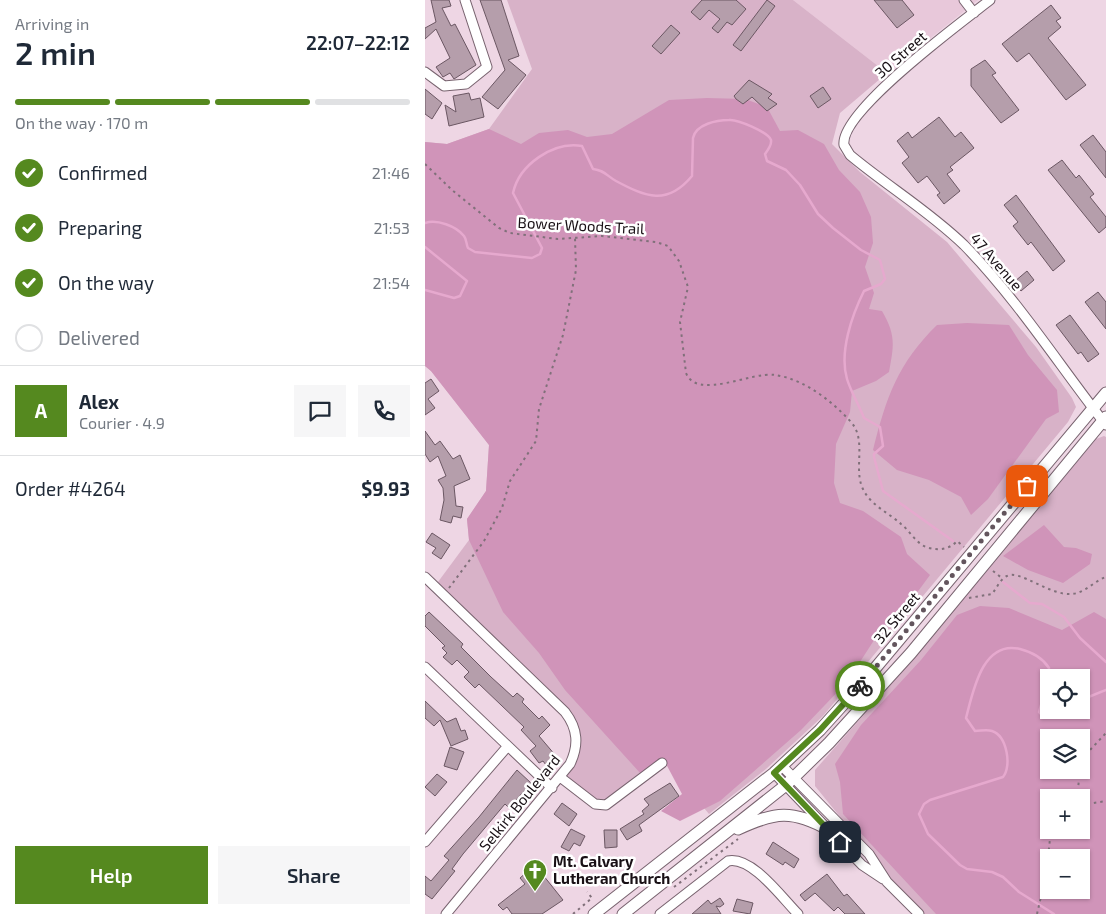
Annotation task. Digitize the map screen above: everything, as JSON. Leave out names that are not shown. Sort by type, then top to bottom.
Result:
[{"type":"main road","name":"32 Street","points":[[594,914],[778,769],[843,706],[1106,393]]},
{"type":"main road","points":[[623,914],[790,782],[829,744],[911,653],[1105,421]]},
{"type":"main road","points":[[722,836],[760,819],[784,814],[804,817],[829,830]]},
{"type":"street","points":[[425,72],[444,86],[466,84],[487,67],[465,0]]},
{"type":"street","points":[[964,0],[974,13]]},
{"type":"street","name":"30 Street","points":[[843,141],[847,128],[885,86],[914,60],[990,0]]},
{"type":"street","name":"47 Avenue","points":[[843,141],[845,149],[850,155],[935,219],[972,254],[1013,303],[1105,421]]},
{"type":"street","name":"Selkirk Boulevard","points":[[425,576],[569,718],[575,730],[577,746],[570,764],[552,788],[446,914]]},
{"type":"street","points":[[425,667],[552,788]]},
{"type":"street","points":[[425,842],[507,747]]},
{"type":"street","points":[[560,777],[595,804],[606,805],[662,763]]},
{"type":"street","points":[[778,769],[861,865],[887,882],[919,914]]},
{"type":"street","points":[[790,782],[869,854],[887,882]]},
{"type":"street","points":[[660,914],[733,860],[740,860],[751,866],[798,914]]},
{"type":"path","name":"Bower Woods Trail","points":[[425,164],[453,190],[509,234],[548,238],[602,236],[656,242],[668,246],[679,260],[688,287],[681,314],[680,330],[686,373],[690,380],[697,385],[708,386],[769,374],[782,376],[814,390],[849,420],[858,432],[859,474],[867,496],[900,523],[923,546],[933,549],[946,549],[957,541],[967,550]]},
{"type":"path","points":[[443,594],[461,574],[484,541],[502,508],[510,481],[537,441],[539,409],[563,335],[575,275],[575,238]]},
{"type":"path","points":[[993,571],[1003,579]]},
{"type":"path","points":[[967,599],[992,594],[1007,575],[1016,574],[1041,588],[1072,594],[1106,577]]},
{"type":"path","points":[[1090,750],[1106,733]]},
{"type":"path","points":[[1090,803],[1106,801]]},
{"type":"path","points":[[673,888],[745,834]]},
{"type":"path","points":[[1037,914],[1043,893],[1050,839]]},
{"type":"path","points":[[573,914],[591,898],[587,892]]},
{"type":"shaded area","points":[[507,0],[793,0],[887,73],[840,113],[832,144],[860,172],[947,242],[1036,347],[1072,398],[1076,407],[1068,422],[823,716],[766,769],[709,814],[665,761],[602,805],[560,777],[570,764],[573,724],[435,586],[469,540],[467,519],[486,491],[489,445],[431,371],[425,366],[425,142],[447,144],[489,129],[532,69]]},
{"type":"shaded area","points":[[793,0],[978,0],[887,73]]},
{"type":"shaded area","points":[[745,99],[767,107],[780,131],[798,130],[824,144],[839,170],[860,192],[871,217],[873,243],[865,267],[874,293],[869,309],[882,311],[890,327],[893,347],[889,372],[876,381],[852,391],[850,412],[836,444],[834,483],[840,503],[863,511],[901,537],[907,554],[930,575],[919,590],[878,634],[847,682],[801,730],[720,801],[680,821],[661,811],[682,794],[665,762],[641,774],[565,690],[539,653],[503,612],[469,540],[467,519],[486,491],[489,445],[431,371],[425,366],[425,142],[447,144],[489,129],[521,144],[539,133],[568,130],[587,137],[612,134],[669,100]]},
{"type":"shaded area","points":[[967,323],[1009,325],[1028,355],[1057,390],[1059,412],[1046,419],[988,499],[971,515],[961,497],[929,480],[897,470],[873,450],[883,414],[895,382],[912,353],[937,325]]},
{"type":"shaded area","points":[[1106,437],[1106,914],[919,914],[815,786],[815,770],[914,658],[1096,439]]},
{"type":"shaded area","points":[[1044,525],[1064,547],[1076,548],[1092,554],[1090,564],[1063,583],[1028,570],[1003,556]]},
{"type":"shaded area","points":[[980,606],[1009,608],[1062,630],[1094,612],[1106,619],[1106,914],[936,914],[843,814],[840,782],[835,764],[861,725],[921,660],[957,615]]},
{"type":"building","points":[[431,0],[449,0],[451,6],[442,8],[451,26],[455,24],[476,65],[454,79],[450,73],[443,77],[436,67],[450,58],[436,29],[425,39],[425,28],[436,22]]},
{"type":"building","points":[[480,0],[501,0],[519,56],[508,60],[526,75],[498,109],[482,97],[505,70]]},
{"type":"building","points":[[702,0],[736,0],[746,9],[732,25],[727,22],[718,33],[712,28],[720,19],[709,10],[700,20],[691,12]]},
{"type":"building","points":[[767,0],[775,6],[741,51],[733,45]]},
{"type":"building","points":[[874,0],[902,0],[914,15],[897,28]]},
{"type":"building","points":[[1051,5],[1061,18],[1056,21],[1061,27],[1048,38],[1086,85],[1066,100],[1029,53],[1017,62],[1002,44]]},
{"type":"building","points":[[671,25],[680,33],[661,54],[652,46]]},
{"type":"building","points":[[985,60],[996,73],[992,75],[1019,110],[1001,123],[971,86],[971,69]]},
{"type":"building","points":[[749,80],[772,94],[768,98],[777,104],[767,111],[752,97],[743,104],[736,99],[734,96]]},
{"type":"building","points":[[823,87],[831,99],[818,108],[810,96]]},
{"type":"building","points":[[425,89],[442,103],[432,119],[425,114]]},
{"type":"building","points":[[469,93],[471,100],[480,98],[484,117],[449,126],[445,105],[456,112],[453,96]]},
{"type":"building","points":[[939,117],[955,137],[961,132],[974,148],[950,167],[953,170],[947,174],[960,191],[944,204],[937,195],[940,193],[927,176],[918,183],[902,163],[909,157],[897,141],[908,132],[912,138]]},
{"type":"building","points":[[1093,135],[1106,152],[1106,178],[1080,145]]},
{"type":"building","points":[[1062,160],[1076,178],[1079,175],[1094,194],[1090,197],[1106,217],[1106,227],[1099,233],[1048,170]]},
{"type":"building","points":[[1016,195],[1065,261],[1053,271],[1031,242],[1028,245],[1013,226],[1018,222],[1004,205]]},
{"type":"building","points":[[1027,271],[1034,280],[1021,291],[1014,282]]},
{"type":"building","points":[[1098,292],[1106,302],[1106,329],[1085,302]]},
{"type":"building","points":[[1070,315],[1099,354],[1088,362],[1081,352],[1078,354],[1056,325]]},
{"type":"building","points":[[431,379],[439,391],[428,399],[435,408],[425,415],[425,383]]},
{"type":"building","points":[[425,431],[435,445],[440,441],[453,459],[460,455],[470,479],[454,486],[456,506],[463,507],[461,518],[453,516],[451,523],[440,520],[444,500],[443,488],[438,480],[446,476],[438,456],[430,462],[425,454]]},
{"type":"building","points":[[432,533],[450,545],[441,559],[432,553],[436,548],[426,542]]},
{"type":"building","points":[[429,612],[463,644],[461,647],[491,677],[513,697],[517,693],[524,699],[522,702],[539,719],[542,716],[550,725],[539,736],[556,756],[554,759],[557,763],[549,769],[543,761],[539,763],[530,751],[536,746],[521,730],[524,727],[479,684],[475,688],[464,677],[469,672],[457,660],[452,665],[443,657],[447,653],[442,648],[445,646],[425,626],[425,616]]},
{"type":"building","points":[[425,701],[447,722],[456,718],[461,731],[465,730],[468,739],[451,746],[440,720],[434,726],[425,718]]},
{"type":"building","points":[[450,747],[464,752],[457,770],[444,766]]},
{"type":"building","points":[[517,770],[531,783],[509,808],[505,804],[463,854],[452,869],[455,871],[432,899],[425,894],[425,876],[431,881],[449,860],[444,856]]},
{"type":"building","points":[[437,774],[447,782],[435,796],[425,787]]},
{"type":"building","points":[[670,783],[679,796],[639,825],[642,831],[627,840],[620,829],[644,814],[642,811],[649,805],[644,799]]},
{"type":"building","points":[[562,803],[577,814],[569,826],[554,814]]},
{"type":"building","points":[[571,829],[585,836],[580,846],[574,843],[569,851],[561,847]]},
{"type":"building","points":[[604,830],[617,830],[617,847],[605,848]]},
{"type":"building","points":[[773,842],[799,859],[794,868],[785,862],[783,865],[766,854]]},
{"type":"building","name":"Mt. Calvary Lutheran Church","points":[[535,865],[563,900],[542,914],[512,914],[507,907],[503,910],[498,905],[525,884],[520,878]]},
{"type":"building","points":[[827,874],[844,896],[847,894],[865,914],[845,914],[838,907],[834,911],[815,893],[805,901],[800,895]]},
{"type":"building","points":[[720,898],[724,904],[720,907],[716,906],[721,914],[692,914],[708,900],[711,904]]},
{"type":"building","points":[[737,899],[753,903],[750,914],[733,911]]},
{"type":"waterway","points":[[425,223],[441,223],[456,229],[465,237],[468,248],[475,252],[532,258],[540,254],[542,248],[513,193],[522,173],[539,157],[549,151],[571,145],[582,146],[593,169],[603,172],[616,181],[637,191],[656,196],[674,192],[692,176],[693,138],[698,129],[703,126],[719,121],[733,120],[764,133],[771,140],[765,154],[767,161],[786,170],[800,185],[818,214],[833,228],[861,250],[880,260],[885,279],[881,284],[864,291],[851,322],[845,357],[847,379],[864,418],[880,427],[883,446],[874,454],[874,457],[883,491],[953,541]]},
{"type":"waterway","points":[[425,247],[467,281],[460,296],[454,298],[425,290]]},
{"type":"waterway","points":[[1003,582],[1030,603],[1042,604],[1064,617],[1080,638],[1106,662]]},
{"type":"waterway","points":[[1049,669],[1033,653],[1020,649],[1007,648],[997,652],[988,660],[976,682],[966,718],[975,731],[992,731],[1001,739],[1007,752],[1006,772],[1003,777],[930,800],[924,804],[919,814],[928,834],[960,865],[967,869],[992,872],[1003,877],[1019,892],[1054,914]]},
{"type":"waterway","points":[[1090,696],[1106,690]]},
{"type":"waterway","points":[[1040,708],[1040,713]]},
{"type":"way so far","points":[[860,686],[1027,486]]},
{"type":"place","name":"Mt. Calvary Lutheran Church","points":[[535,892]]},
{"type":"route","points":[[840,842],[774,773],[820,730],[860,686]]}]
